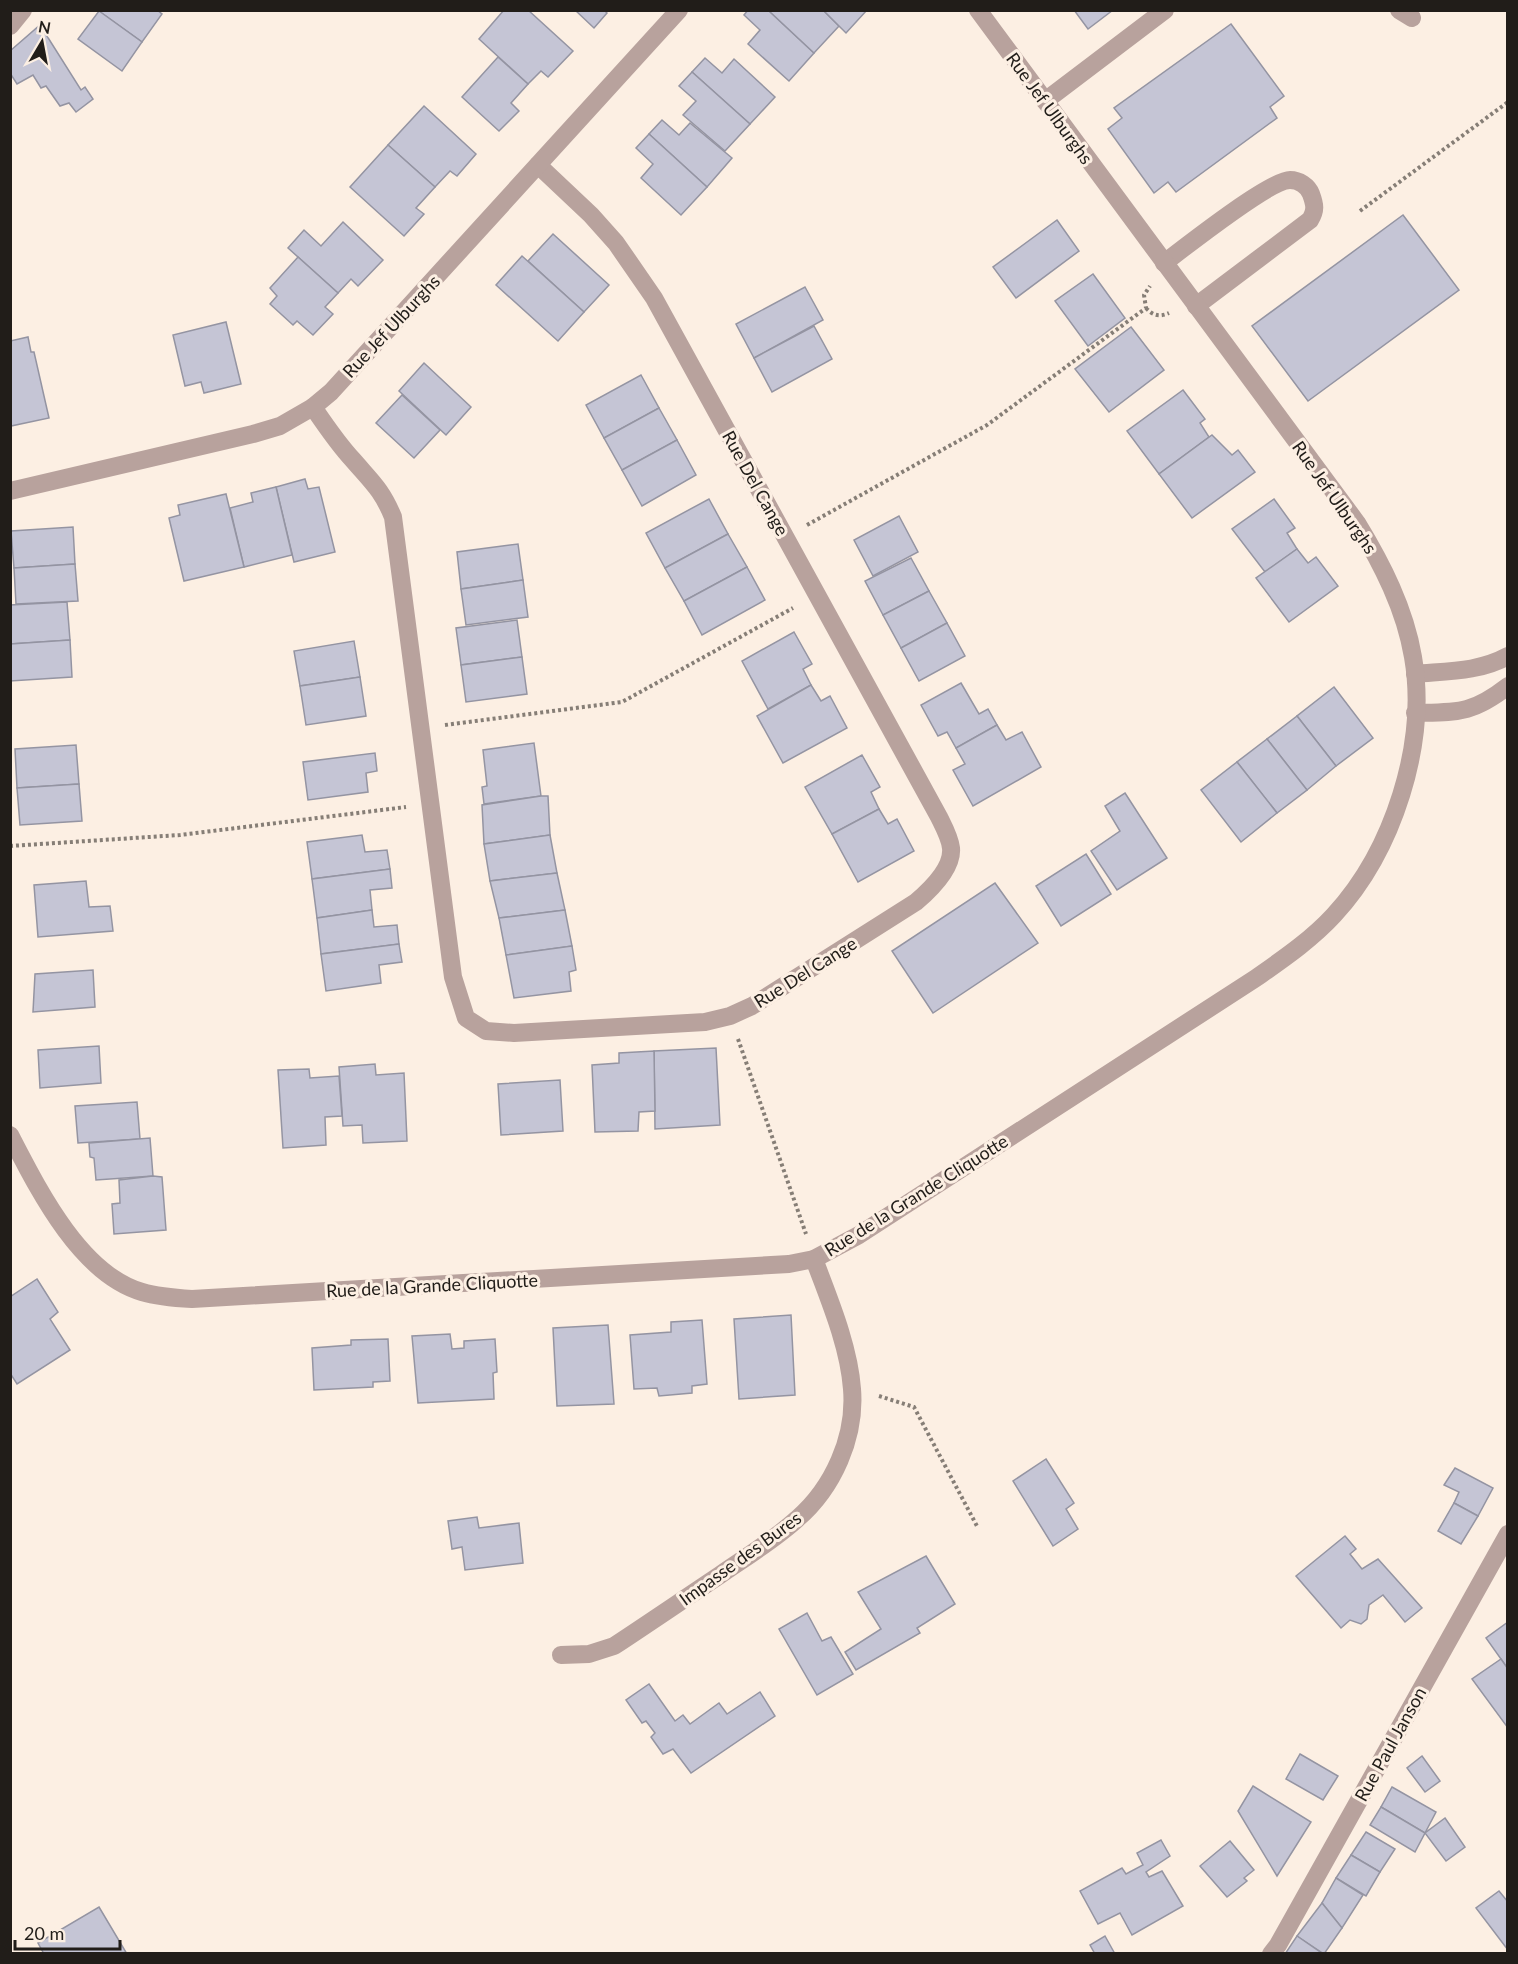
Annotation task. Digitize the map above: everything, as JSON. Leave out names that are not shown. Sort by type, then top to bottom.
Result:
[{"type":"street","points":[[10,26],[23,10]]},
{"type":"street","name":"Rue Jef Ulburghs","points":[[10,491],[253,434],[280,426],[313,407],[339,383],[679,10]]},
{"type":"street","name":"Rue Jef Ulburghs","points":[[978,10],[1357,523],[1376,554],[1388,580],[1409,639],[1415,674],[1415,713]]},
{"type":"street","points":[[1045,101],[1165,10]]},
{"type":"street","name":"Rue Del Cange","points":[[313,407],[348,454],[374,481],[385,498],[393,518],[453,976],[466,1018],[486,1031],[514,1033],[705,1022],[730,1016],[753,1006],[916,902],[933,888],[945,870],[952,850],[947,832],[939,817],[654,298],[616,243],[591,215],[538,165]]},
{"type":"street","points":[[1167,267],[1268,188],[1289,180],[1300,182],[1310,190],[1315,212],[1310,220],[1196,306]]},
{"type":"street","points":[[1415,674],[1482,668],[1508,656]]},
{"type":"street","points":[[1415,713],[1461,711],[1478,706],[1508,686]]},
{"type":"street","name":"Rue de la Grande Cliquotte","points":[[10,1135],[53,1210],[71,1237],[92,1261],[116,1280],[141,1292],[165,1298],[192,1299],[760,1266],[814,1259],[859,1235],[1256,978],[1311,937],[1335,914],[1359,883],[1388,829],[1408,770],[1415,713]]},
{"type":"street","name":"Impasse des Bures","points":[[561,1655],[589,1654],[614,1646],[761,1547],[799,1518],[818,1498],[840,1458],[851,1423],[852,1388],[847,1356],[814,1259]]},
{"type":"street","name":"Rue Paul Janson","points":[[1271,1953],[1278,1945],[1508,1534]]},
{"type":"path","points":[[1360,211],[1508,102]]},
{"type":"path","points":[[785,537],[987,425],[1146,308],[1144,295],[1167,267]]},
{"type":"path","points":[[421,728],[622,702],[817,595]]},
{"type":"path","points":[[10,846],[180,835],[430,804]]},
{"type":"path","points":[[730,1016],[814,1259]]},
{"type":"path","points":[[852,1388],[914,1407],[978,1528]]},
{"type":"building","points":[[157,10],[162,14],[142,42],[99,11]]},
{"type":"building","points":[[504,10],[528,10],[573,51],[548,77],[541,71],[528,84],[479,39]]},
{"type":"building","points":[[575,10],[604,10],[607,13],[594,28]]},
{"type":"building","points":[[748,10],[768,10],[814,53],[789,81],[748,44],[760,30],[744,15]]},
{"type":"building","points":[[768,10],[823,10],[839,26],[814,53]]},
{"type":"building","points":[[823,10],[867,10],[846,33]]},
{"type":"building","points":[[1074,10],[1113,10],[1088,29]]},
{"type":"building","points":[[99,11],[142,42],[122,71],[78,39]]},
{"type":"building","points":[[1231,24],[1284,96],[1270,107],[1277,118],[1176,192],[1168,182],[1154,193],[1108,129],[1122,118],[1114,108]]},
{"type":"building","points":[[40,25],[81,90],[85,87],[93,99],[76,112],[69,103],[60,106],[46,86],[41,88],[33,75],[17,84],[10,73],[10,51]]},
{"type":"building","points":[[498,57],[528,84],[511,103],[519,111],[499,131],[462,97]]},
{"type":"building","points":[[705,58],[722,73],[734,59],[775,97],[750,124],[692,72]]},
{"type":"building","points":[[692,72],[750,124],[725,151],[683,115],[696,101],[679,86]]},
{"type":"building","points":[[424,106],[476,154],[457,176],[450,171],[435,187],[388,145]]},
{"type":"building","points":[[662,120],[679,135],[690,123],[732,158],[707,187],[649,134]]},
{"type":"building","points":[[649,134],[707,187],[681,215],[641,178],[653,164],[636,148]]},
{"type":"building","points":[[388,145],[435,187],[416,208],[424,214],[404,236],[350,187]]},
{"type":"building","points":[[1403,215],[1459,290],[1308,401],[1252,326]]},
{"type":"building","points":[[1057,220],[1079,251],[1016,298],[993,267]]},
{"type":"building","points":[[343,222],[383,260],[358,286],[351,279],[338,293],[288,248],[304,230],[321,246]]},
{"type":"building","points":[[553,234],[609,285],[584,312],[528,261]]},
{"type":"building","points":[[522,256],[584,312],[558,341],[496,285]]},
{"type":"building","points":[[298,257],[338,293],[325,307],[333,314],[313,335],[297,321],[293,325],[270,304],[277,296],[270,288]]},
{"type":"building","points":[[1093,274],[1125,318],[1088,346],[1055,301]]},
{"type":"building","points":[[805,287],[823,320],[754,358],[736,324]]},
{"type":"building","points":[[226,322],[241,384],[204,393],[201,382],[185,386],[173,335]]},
{"type":"building","points":[[814,326],[832,359],[772,392],[754,358]]},
{"type":"building","points":[[1131,327],[1164,370],[1109,412],[1075,369]]},
{"type":"building","points":[[28,337],[31,352],[34,352],[49,418],[11,426],[10,341]]},
{"type":"building","points":[[424,363],[471,407],[446,435],[399,391]]},
{"type":"building","points":[[641,375],[659,408],[604,438],[586,405]]},
{"type":"building","points":[[1183,390],[1205,419],[1200,423],[1209,437],[1159,474],[1127,431]]},
{"type":"building","points":[[402,395],[440,430],[414,458],[376,423]]},
{"type":"building","points":[[659,408],[677,440],[622,470],[604,438]]},
{"type":"building","points":[[1212,435],[1232,455],[1238,450],[1255,472],[1192,518],[1159,474]]},
{"type":"building","points":[[677,440],[696,475],[642,506],[622,470]]},
{"type":"building","points":[[305,479],[308,489],[319,487],[335,552],[294,562],[276,487]]},
{"type":"building","points":[[276,487],[292,555],[244,567],[230,508],[253,502],[251,493]]},
{"type":"building","points":[[226,494],[244,567],[184,581],[169,518],[180,515],[178,505]]},
{"type":"building","points":[[709,499],[728,534],[665,568],[646,533]]},
{"type":"building","points":[[1274,499],[1295,528],[1287,533],[1297,549],[1265,572],[1232,529]]},
{"type":"building","points":[[899,516],[918,552],[873,576],[854,540]]},
{"type":"building","points":[[73,527],[75,564],[14,568],[11,531]]},
{"type":"building","points":[[728,534],[747,567],[684,601],[665,568]]},
{"type":"building","points":[[518,544],[523,580],[461,589],[457,552]]},
{"type":"building","points":[[1297,549],[1308,563],[1316,557],[1338,586],[1289,622],[1256,578]]},
{"type":"building","points":[[911,558],[929,591],[883,615],[865,581]]},
{"type":"building","points":[[75,564],[78,601],[16,604],[14,568]]},
{"type":"building","points":[[747,567],[765,600],[702,635],[684,601]]},
{"type":"building","points":[[523,580],[528,617],[466,625],[461,589]]},
{"type":"building","points":[[929,591],[947,623],[901,648],[883,615]]},
{"type":"building","points":[[67,602],[70,640],[10,644],[10,605]]},
{"type":"building","points":[[517,620],[522,657],[461,665],[456,628]]},
{"type":"building","points":[[947,623],[965,656],[919,681],[901,648]]},
{"type":"building","points":[[794,632],[812,664],[803,669],[811,685],[768,709],[742,661]]},
{"type":"building","points":[[70,640],[72,677],[10,681],[10,644]]},
{"type":"building","points":[[354,641],[360,677],[300,686],[294,651]]},
{"type":"building","points":[[522,657],[527,694],[466,702],[461,665]]},
{"type":"building","points":[[360,677],[366,716],[306,725],[300,686]]},
{"type":"building","points":[[961,683],[979,714],[988,709],[997,725],[956,748],[947,732],[938,736],[921,705]]},
{"type":"building","points":[[811,685],[821,701],[830,696],[847,728],[783,763],[757,716]]},
{"type":"building","points":[[1334,687],[1373,738],[1336,766],[1297,716]]},
{"type":"building","points":[[1297,716],[1336,766],[1307,790],[1267,739]]},
{"type":"building","points":[[997,725],[1006,740],[1022,732],[1041,767],[973,806],[953,770],[965,764],[956,748]]},
{"type":"building","points":[[1267,739],[1307,790],[1277,813],[1237,762]]},
{"type":"building","points":[[534,743],[541,796],[484,804],[482,787],[487,786],[483,750]]},
{"type":"building","points":[[76,745],[79,784],[17,788],[15,749]]},
{"type":"building","points":[[375,753],[377,771],[366,773],[368,792],[308,800],[303,762]]},
{"type":"building","points":[[862,755],[880,787],[871,792],[879,809],[832,834],[805,787]]},
{"type":"building","points":[[1237,762],[1277,813],[1241,842],[1201,790]]},
{"type":"building","points":[[79,784],[82,821],[20,825],[17,788]]},
{"type":"building","points":[[1125,793],[1167,858],[1117,890],[1091,851],[1120,831],[1105,806]]},
{"type":"building","points":[[548,796],[550,835],[484,844],[482,805]]},
{"type":"building","points":[[879,809],[888,824],[897,819],[914,851],[858,882],[832,834]]},
{"type":"building","points":[[362,835],[365,852],[387,850],[390,869],[312,879],[307,842]]},
{"type":"building","points":[[550,835],[557,873],[490,881],[484,844]]},
{"type":"building","points":[[1086,854],[1111,894],[1061,926],[1036,886]]},
{"type":"building","points":[[390,869],[392,888],[370,890],[372,910],[317,918],[312,879]]},
{"type":"building","points":[[557,873],[565,910],[499,918],[490,881]]},
{"type":"building","points":[[86,881],[89,907],[110,906],[113,931],[38,937],[34,885]]},
{"type":"building","points":[[995,883],[1038,943],[933,1013],[892,951]]},
{"type":"building","points":[[372,910],[374,927],[397,925],[399,944],[321,954],[317,918]]},
{"type":"building","points":[[565,910],[572,946],[506,955],[499,918]]},
{"type":"building","points":[[399,944],[402,962],[379,965],[381,983],[326,991],[321,954]]},
{"type":"building","points":[[572,946],[576,970],[569,972],[571,991],[514,998],[506,955]]},
{"type":"building","points":[[93,970],[95,1007],[33,1012],[35,974]]},
{"type":"building","points":[[99,1046],[101,1083],[40,1088],[38,1050]]},
{"type":"building","points":[[716,1048],[720,1125],[655,1129],[654,1051]]},
{"type":"building","points":[[654,1051],[655,1111],[639,1112],[638,1131],[595,1132],[592,1065],[619,1063],[619,1053]]},
{"type":"building","points":[[375,1064],[376,1075],[404,1073],[407,1141],[363,1143],[362,1125],[343,1126],[339,1067]]},
{"type":"building","points":[[309,1069],[310,1078],[339,1076],[342,1116],[325,1117],[326,1145],[283,1148],[278,1070]]},
{"type":"building","points":[[560,1080],[563,1131],[501,1135],[498,1084]]},
{"type":"building","points":[[137,1102],[140,1139],[78,1143],[75,1106]]},
{"type":"building","points":[[150,1138],[153,1176],[96,1180],[94,1158],[90,1157],[89,1143]]},
{"type":"building","points":[[162,1177],[166,1230],[114,1234],[112,1204],[120,1203],[119,1180]]},
{"type":"building","points":[[37,1279],[58,1312],[50,1319],[70,1350],[17,1384],[10,1373],[10,1297]]},
{"type":"building","points":[[791,1315],[795,1395],[739,1399],[734,1319]]},
{"type":"building","points":[[702,1320],[707,1384],[692,1386],[692,1393],[659,1396],[657,1388],[634,1389],[630,1335],[671,1332],[671,1322]]},
{"type":"building","points":[[608,1325],[614,1404],[557,1406],[553,1328]]},
{"type":"building","points":[[450,1334],[452,1349],[464,1348],[464,1341],[495,1339],[497,1372],[493,1373],[494,1399],[418,1403],[412,1336]]},
{"type":"building","points":[[388,1339],[390,1381],[373,1382],[373,1387],[314,1390],[312,1348],[351,1345],[351,1340]]},
{"type":"building","points":[[1046,1459],[1074,1503],[1066,1509],[1078,1529],[1053,1546],[1013,1481]]},
{"type":"building","points":[[1455,1468],[1493,1488],[1478,1516],[1454,1503],[1459,1492],[1444,1485]]},
{"type":"building","points":[[1454,1503],[1478,1516],[1461,1544],[1438,1531]]},
{"type":"building","points":[[477,1517],[479,1528],[519,1523],[523,1563],[465,1570],[462,1547],[452,1549],[448,1521]]},
{"type":"building","points":[[1345,1536],[1356,1549],[1350,1554],[1362,1569],[1378,1559],[1422,1608],[1405,1622],[1383,1595],[1369,1605],[1367,1619],[1361,1624],[1350,1620],[1341,1628],[1296,1576]]},
{"type":"building","points":[[926,1556],[955,1604],[917,1628],[920,1633],[856,1670],[845,1652],[881,1629],[858,1592]]},
{"type":"building","points":[[807,1613],[822,1641],[831,1637],[853,1674],[817,1695],[779,1629]]},
{"type":"building","points":[[1508,1622],[1508,1669],[1486,1638]]},
{"type":"building","points":[[1501,1659],[1508,1669],[1508,1728],[1472,1679]]},
{"type":"building","points":[[649,1684],[675,1721],[683,1715],[690,1724],[719,1703],[727,1714],[760,1692],[775,1716],[691,1773],[673,1749],[663,1754],[651,1737],[655,1733],[646,1721],[642,1723],[626,1700]]},
{"type":"building","points":[[1300,1754],[1338,1776],[1323,1800],[1286,1779]]},
{"type":"building","points":[[1422,1756],[1440,1781],[1425,1792],[1407,1768]]},
{"type":"building","points":[[1253,1786],[1311,1822],[1277,1876],[1238,1811]]},
{"type":"building","points":[[1392,1787],[1436,1812],[1425,1833],[1381,1807]]},
{"type":"building","points":[[1381,1807],[1425,1833],[1415,1852],[1370,1825]]},
{"type":"building","points":[[1445,1818],[1465,1847],[1446,1861],[1425,1833]]},
{"type":"building","points":[[1366,1832],[1395,1849],[1380,1872],[1351,1855]]},
{"type":"building","points":[[1161,1840],[1170,1856],[1146,1872],[1149,1877],[1162,1871],[1183,1906],[1132,1935],[1120,1913],[1098,1924],[1080,1891],[1122,1868],[1126,1874],[1143,1865],[1137,1853]]},
{"type":"building","points":[[1230,1841],[1254,1870],[1244,1878],[1247,1881],[1227,1897],[1200,1866]]},
{"type":"building","points":[[1351,1855],[1380,1872],[1366,1896],[1336,1878]]},
{"type":"building","points":[[1336,1878],[1363,1895],[1342,1928],[1322,1903]]},
{"type":"building","points":[[1499,1891],[1508,1902],[1508,1950],[1476,1908]]},
{"type":"building","points":[[1322,1903],[1342,1928],[1324,1954],[1297,1936]]},
{"type":"building","points":[[99,1907],[127,1954],[44,1954],[38,1943]]},
{"type":"building","points":[[1105,1936],[1115,1954],[1095,1954],[1090,1945]]},
{"type":"building","points":[[1297,1936],[1323,1954],[1285,1954]]}]
